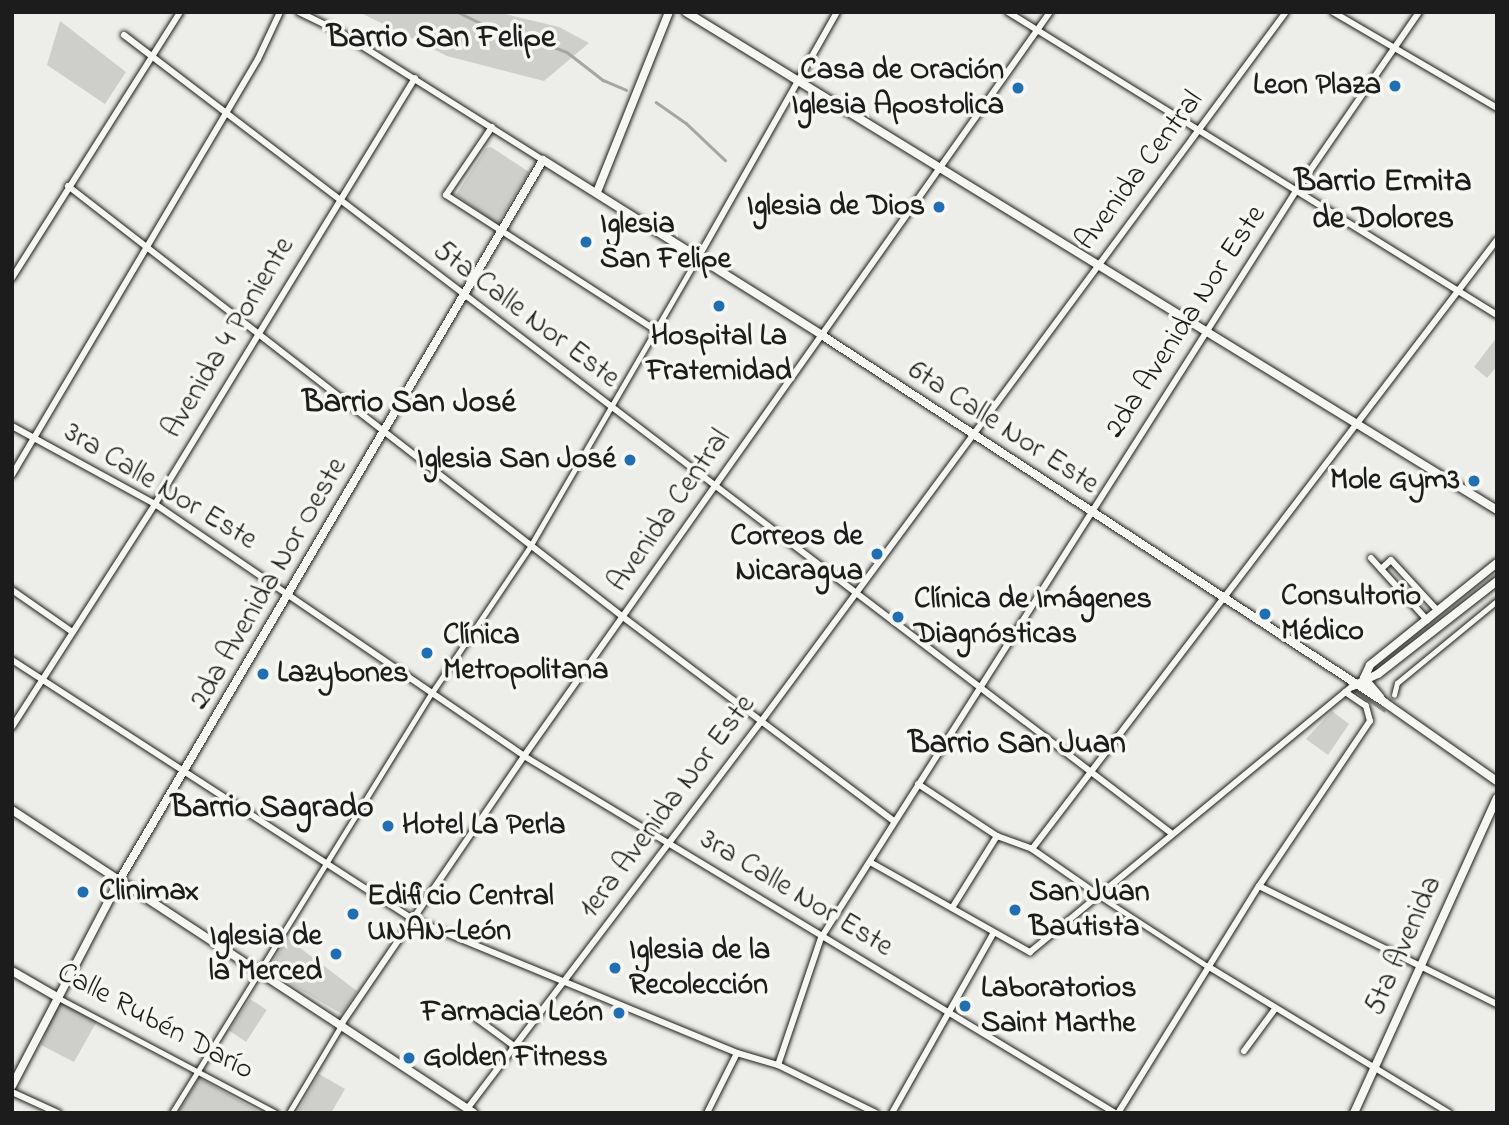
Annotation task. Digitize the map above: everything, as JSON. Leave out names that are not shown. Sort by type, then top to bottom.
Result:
[{"type":"street","points":[[12,278],[150,53],[180,12]]},
{"type":"street","points":[[12,475],[227,110],[280,12]]},
{"type":"street","points":[[299,12],[415,78],[543,160]]},
{"type":"street","points":[[597,192],[669,12]]},
{"type":"street","points":[[686,12],[1358,422],[1497,510]]},
{"type":"street","points":[[1008,12],[1497,316]]},
{"type":"street","name":"Avenida Central","points":[[289,1113],[342,1023],[524,756],[1050,12]]},
{"type":"street","name":"Avenida Central","points":[[855,594],[1286,12]]},
{"type":"street","points":[[1333,12],[1497,108]]},
{"type":"street","name":"2da Avenida Nor Este","points":[[778,1065],[821,938],[977,686],[1091,513],[1296,191],[1419,12]]},
{"type":"street","points":[[172,1113],[259,968],[431,694],[531,545],[613,411],[800,82],[834,13]]},
{"type":"street","name":"5ta Calle Nor Este","points":[[124,35],[227,110],[338,201],[1170,832]]},
{"type":"street","name":"Avenida 4 Poniente","points":[[12,727],[71,631],[155,504],[415,78]]},
{"type":"street","points":[[492,127],[446,195],[657,331]]},
{"type":"street","name":"6ta Calle Nor Este","points":[[543,160],[820,334],[972,437],[1353,686],[1384,702],[1497,781]]},
{"type":"street","name":"2da Avenida Nor Oeste","points":[[12,1086],[120,879],[290,595],[543,160]]},
{"type":"street","points":[[68,186],[760,723],[894,821]]},
{"type":"street","points":[[1032,849],[1497,240]]},
{"type":"street","name":"3ra Calle Nor Este","points":[[12,426],[155,504],[524,756],[821,938],[1116,1113]]},
{"type":"street","points":[[1371,558],[1427,620]]},
{"type":"street","points":[[1381,569],[1391,560],[1438,611]]},
{"type":"street","points":[[1364,678],[1370,665],[1497,563]]},
{"type":"street","points":[[870,862],[993,934],[1030,951],[1170,832],[1345,692],[1364,678],[1378,674],[1497,581]]},
{"type":"street","points":[[1469,585],[1477,597]]},
{"type":"street","points":[[12,590],[71,631]]},
{"type":"street","name":"1era Avenida Nor Este","points":[[468,1112],[514,1046],[566,983],[668,842],[855,594]]},
{"type":"street","points":[[1394,695],[1397,683],[1497,601]]},
{"type":"street","points":[[1418,628],[1425,639]]},
{"type":"street","points":[[12,660],[412,919],[737,1053],[778,1065],[876,1113]]},
{"type":"street","name":"6ta Calle Nor Este","points":[[1364,678],[1384,702]]},
{"type":"street","points":[[1116,1113],[1258,886],[1370,721],[1370,714],[1345,692]]},
{"type":"street","points":[[918,785],[997,836],[1032,849],[1275,1009],[1449,1113]]},
{"type":"street","name":"5ta Avenida","points":[[1354,1113],[1497,798]]},
{"type":"street","points":[[12,810],[259,968],[468,1112]]},
{"type":"street","points":[[952,908],[997,836]]},
{"type":"street","points":[[1258,886],[1497,1004]]},
{"type":"street","points":[[892,1113],[993,934]]},
{"type":"street","name":"Calle Rubén Darío","points":[[12,971],[276,1113]]},
{"type":"street","points":[[1244,1051],[1275,1009]]},
{"type":"street","points":[[476,1018],[514,1046]]},
{"type":"street","points":[[707,1113],[737,1053]]},
{"type":"street","points":[[12,1092],[58,1113]]},
{"type":"shaded area","points":[[359,12],[497,12],[559,27],[589,43],[544,81],[447,56]]},
{"type":"shaded area","points":[[60,21],[126,72],[105,104],[47,65]]},
{"type":"shaded area","points":[[491,147],[529,172],[497,224],[456,195],[486,148]]},
{"type":"shaded area","points":[[1497,337],[1497,366],[1487,378],[1474,367]]},
{"type":"shaded area","points":[[1332,711],[1349,724],[1328,755],[1306,739]]},
{"type":"shaded area","points":[[287,938],[357,991],[342,1014],[268,971]]},
{"type":"shaded area","points":[[250,999],[267,1010],[246,1042],[229,1031]]},
{"type":"shaded area","points":[[63,1000],[97,1021],[74,1062],[41,1045],[57,1002]]},
{"type":"shaded area","points":[[319,1074],[345,1089],[331,1113],[297,1113]]},
{"type":"shaded area","points":[[199,1078],[262,1113],[178,1113]]},
{"type":"waterway","points":[[458,12],[497,31],[520,34],[567,52],[603,80],[626,90]]},
{"type":"waterway","points":[[656,102],[686,123],[725,160]]},
{"type":"waterway","points":[[1352,688],[1384,710]]},
{"type":"place","name":"Leon Plaza","points":[[1395,86]]},
{"type":"place","name":"Casa de Oración Iglesia Apostolica","points":[[1018,88]]},
{"type":"place","name":"Iglesia de Dios","points":[[939,207]]},
{"type":"place","name":"Iglesia San Felipe","points":[[586,242]]},
{"type":"place","name":"Hospital La Fraternidad","points":[[719,306]]},
{"type":"place","name":"Iglesia San José","points":[[630,460]]},
{"type":"place","name":"Mole Gym3","points":[[1474,481]]},
{"type":"place","name":"Correos de Nicaragua","points":[[877,554]]},
{"type":"place","name":"Consultorio Médico","points":[[1265,614]]},
{"type":"place","name":"Clínica de Imágenes Diagnósticas","points":[[898,617]]},
{"type":"place","name":"Clínica Metropolitana","points":[[427,653]]},
{"type":"place","name":"Lazybones","points":[[263,674]]},
{"type":"place","name":"Hotel La Perla","points":[[388,826]]},
{"type":"place","name":"Clinimax","points":[[83,892]]},
{"type":"place","name":"San Juan Bautista","points":[[1015,910]]},
{"type":"place","name":"Edificio Central UNAN-León","points":[[353,914]]},
{"type":"place","name":"Iglesia de la Merced","points":[[336,954]]},
{"type":"place","name":"Iglesia de la Recolección","points":[[615,968]]},
{"type":"place","name":"Laboratorios Saint Marthe","points":[[965,1006]]},
{"type":"place","name":"Farmacia León","points":[[619,1013]]},
{"type":"place","name":"Golden Fitness","points":[[409,1058]]},
{"type":"district","name":"Barrio San Felipe","points":[[441,39]]},
{"type":"district","name":"Barrio Ermita de Dolores","points":[[1383,202]]},
{"type":"district","name":"Barrio San José","points":[[409,404]]},
{"type":"district","name":"Barrio San Juan","points":[[1017,745]]},
{"type":"district","name":"Barrio Sagrado","points":[[272,809]]}]
